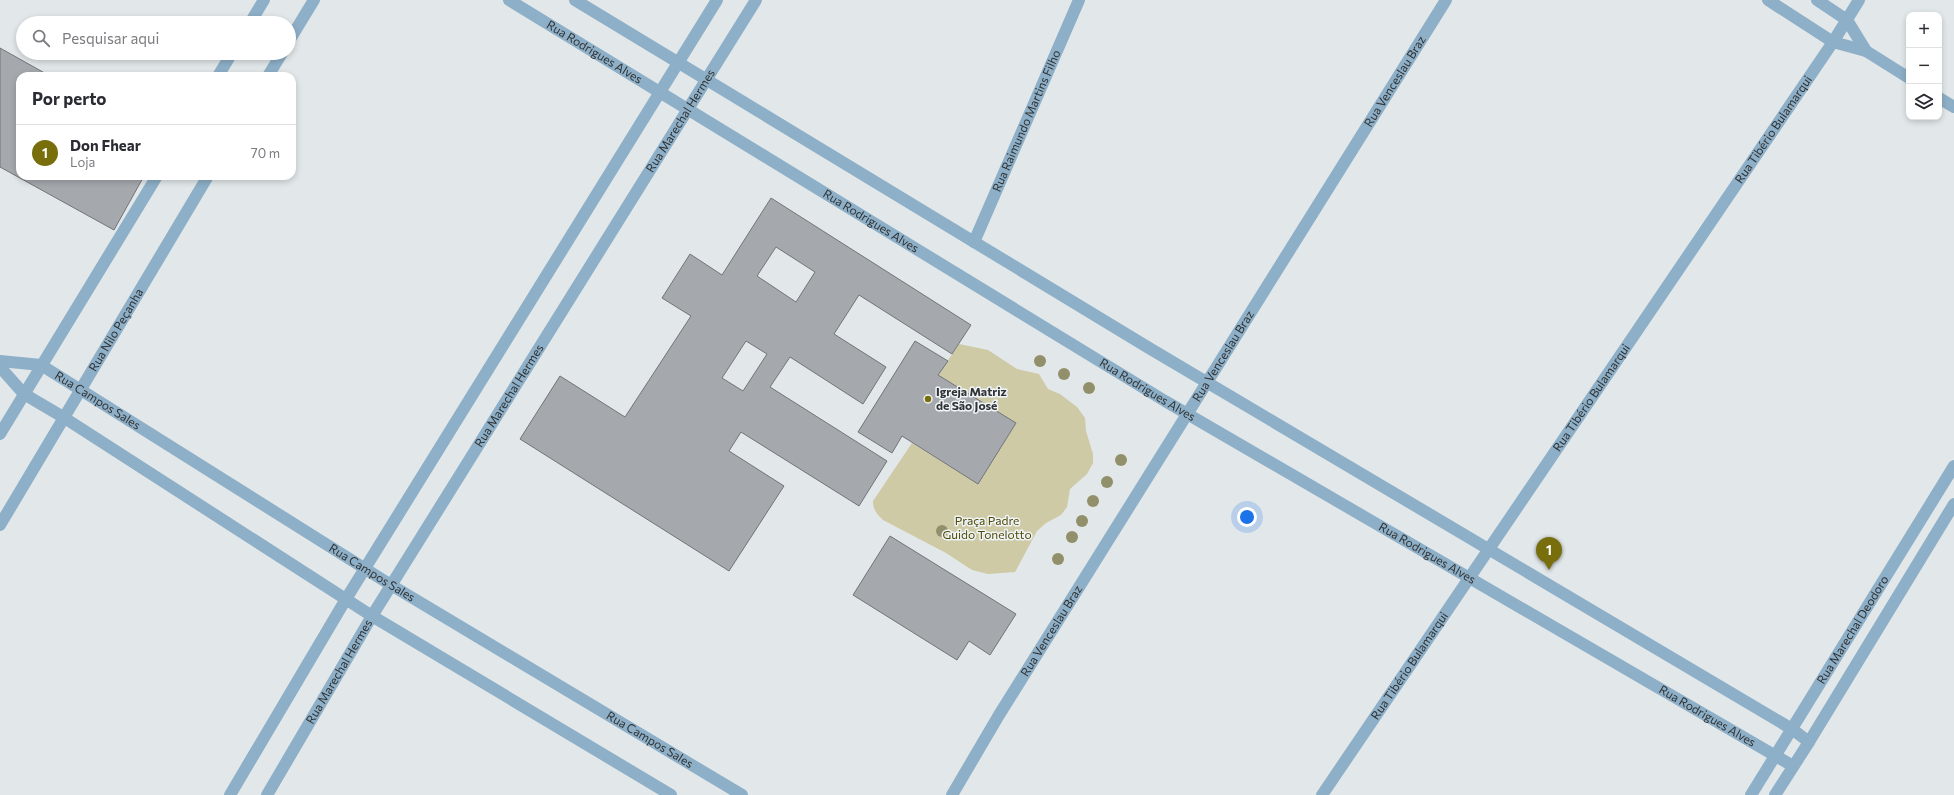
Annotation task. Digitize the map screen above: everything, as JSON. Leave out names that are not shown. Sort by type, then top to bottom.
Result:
[{"type":"street","points":[[254,16],[264,0]]},
{"type":"street","points":[[296,30],[314,0]]},
{"type":"street","name":"Rua Rodrigues Alves","points":[[509,0],[1187,414],[1793,766]]},
{"type":"street","points":[[575,0],[1206,382],[1792,729],[1809,742]]},
{"type":"street","points":[[230,795],[346,599],[717,0]]},
{"type":"street","name":"Rua Marechal Hermes","points":[[267,795],[391,585],[689,110],[756,0]]},
{"type":"street","name":"Rua Raimundo Martins Filho","points":[[974,242],[1079,0]]},
{"type":"street","name":"Rua Venceslau Braz","points":[[952,795],[999,715],[1446,0]]},
{"type":"street","points":[[1768,0],[1833,42],[1866,51],[1906,76]]},
{"type":"street","points":[[1817,0],[1847,20],[1866,51]]},
{"type":"street","name":"Rua Tibério Bulamarqui","points":[[1322,795],[1833,42],[1859,0]]},
{"type":"street","points":[[220,72],[228,60]]},
{"type":"street","points":[[270,72],[278,60]]},
{"type":"street","points":[[1942,100],[1954,107]]},
{"type":"street","points":[[0,434],[154,180]]},
{"type":"street","name":"Rua Nilo Peçanha","points":[[0,525],[79,390],[206,180]]},
{"type":"street","name":"Rua Campos Sales","points":[[0,361],[41,366],[391,585],[742,795]]},
{"type":"street","points":[[0,366],[24,394],[63,417],[372,616],[670,795]]},
{"type":"street","name":"Rua Marechal Deodoro","points":[[1751,795],[1954,466]]},
{"type":"street","name":"Rua Marechal Deodoro","points":[[1775,795],[1954,504]]},
{"type":"green space","name":"Praça Padre Guido Tonelotto","points":[[959,344],[988,350],[1017,369],[1039,374],[1048,389],[1060,394],[1077,407],[1085,418],[1086,431],[1093,454],[1093,463],[1087,474],[1070,489],[1067,507],[1061,515],[1046,523],[1037,531],[1015,572],[988,574],[972,570],[946,553],[883,520],[877,514],[874,507],[873,501],[912,443],[978,484],[1016,423],[938,375]]},
{"type":"building","points":[[0,48],[16,57],[16,60],[21,60],[43,72],[16,72],[16,176],[0,167]]},
{"type":"building","points":[[24,180],[142,180],[114,230]]},
{"type":"building","points":[[771,198],[971,325],[952,354],[859,295],[834,334],[886,367],[863,404],[790,357],[770,387],[887,461],[859,506],[741,432],[729,451],[784,486],[729,571],[520,439],[560,376],[625,417],[691,316],[662,298],[690,254],[722,275]],"holes":[[[776,247],[815,272],[796,302],[757,276]],[[746,341],[767,354],[743,391],[722,378]]]},
{"type":"building","name":"Igreja Matriz de São José","points":[[915,341],[948,361],[938,375],[1016,423],[978,484],[902,436],[892,453],[858,432]]},
{"type":"building","points":[[890,536],[1016,614],[990,655],[969,641],[957,660],[853,595]]},
{"type":"place","name":"Igreja Matriz de São José","points":[[928,399]]},
{"type":"place","name":"Don Fhear","points":[[1549,570]]}]
